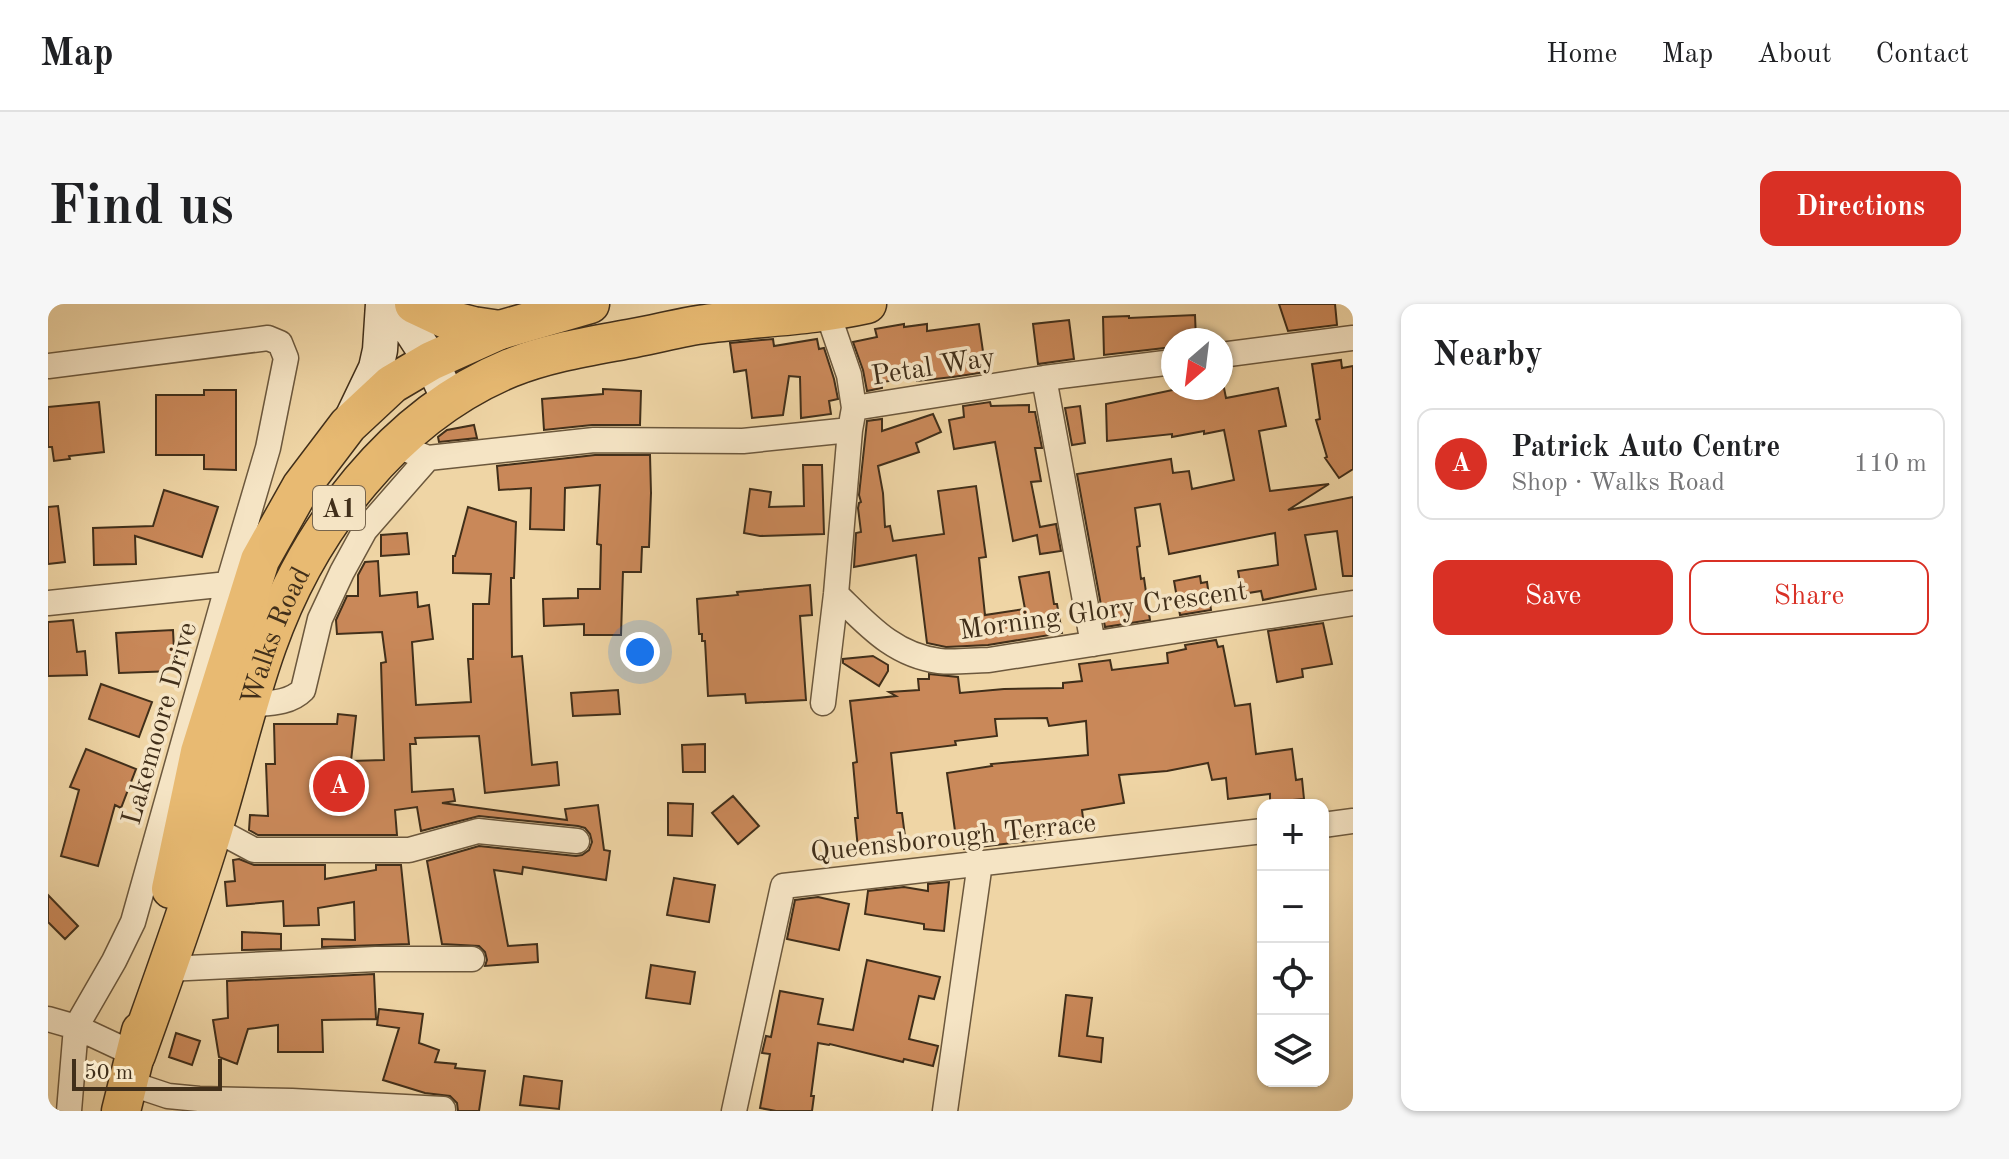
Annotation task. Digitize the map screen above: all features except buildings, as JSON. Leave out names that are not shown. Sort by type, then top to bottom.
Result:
[{"type":"main road","points":[[348,425],[376,368],[383,304]]},
{"type":"main road","points":[[394,304],[431,361],[449,400]]},
{"type":"main road","points":[[414,304],[446,319],[500,330]]},
{"type":"main road","name":"A1","points":[[431,361],[500,330],[590,304]]},
{"type":"main road","name":"Walks Road","points":[[129,1083],[213,828],[266,647],[290,589],[321,534],[352,490],[411,452],[449,400],[510,368],[562,352],[703,324],[867,304]]},
{"type":"main road","name":"Walks Road","points":[[129,1083],[200,752],[260,560],[301,487],[348,425],[392,384],[431,361]]},
{"type":"street","points":[[823,703],[852,419],[849,375],[827,311]]},
{"type":"street","name":"Lakemoore Drive","points":[[48,366],[268,338],[280,343],[286,358],[268,448],[133,922],[76,1027],[69,1111]]},
{"type":"street","points":[[1233,353],[1353,338]]},
{"type":"street","name":"Petal Way","points":[[411,452],[594,440],[743,441],[1044,378],[1161,363]]},
{"type":"street","points":[[1044,378],[1093,644]]},
{"type":"street","points":[[48,603],[228,584]]},
{"type":"street","name":"Morning Glory Crescent","points":[[836,594],[883,640],[908,653],[939,661],[989,660],[1353,603]]},
{"type":"street","points":[[1329,824],[1353,821]]},
{"type":"street","points":[[213,828],[254,850],[409,850],[478,831],[577,841]]},
{"type":"street","name":"Queensborough Terrace","points":[[734,1111],[783,886],[1257,832]]},
{"type":"street","points":[[945,1111],[980,863]]},
{"type":"street","points":[[167,969],[376,959],[472,959]]},
{"type":"street","points":[[48,1019],[76,1027],[129,1083],[168,1096],[443,1109]]},
{"type":"place","name":"Patrick Auto Centre","points":[[339,786]]}]
